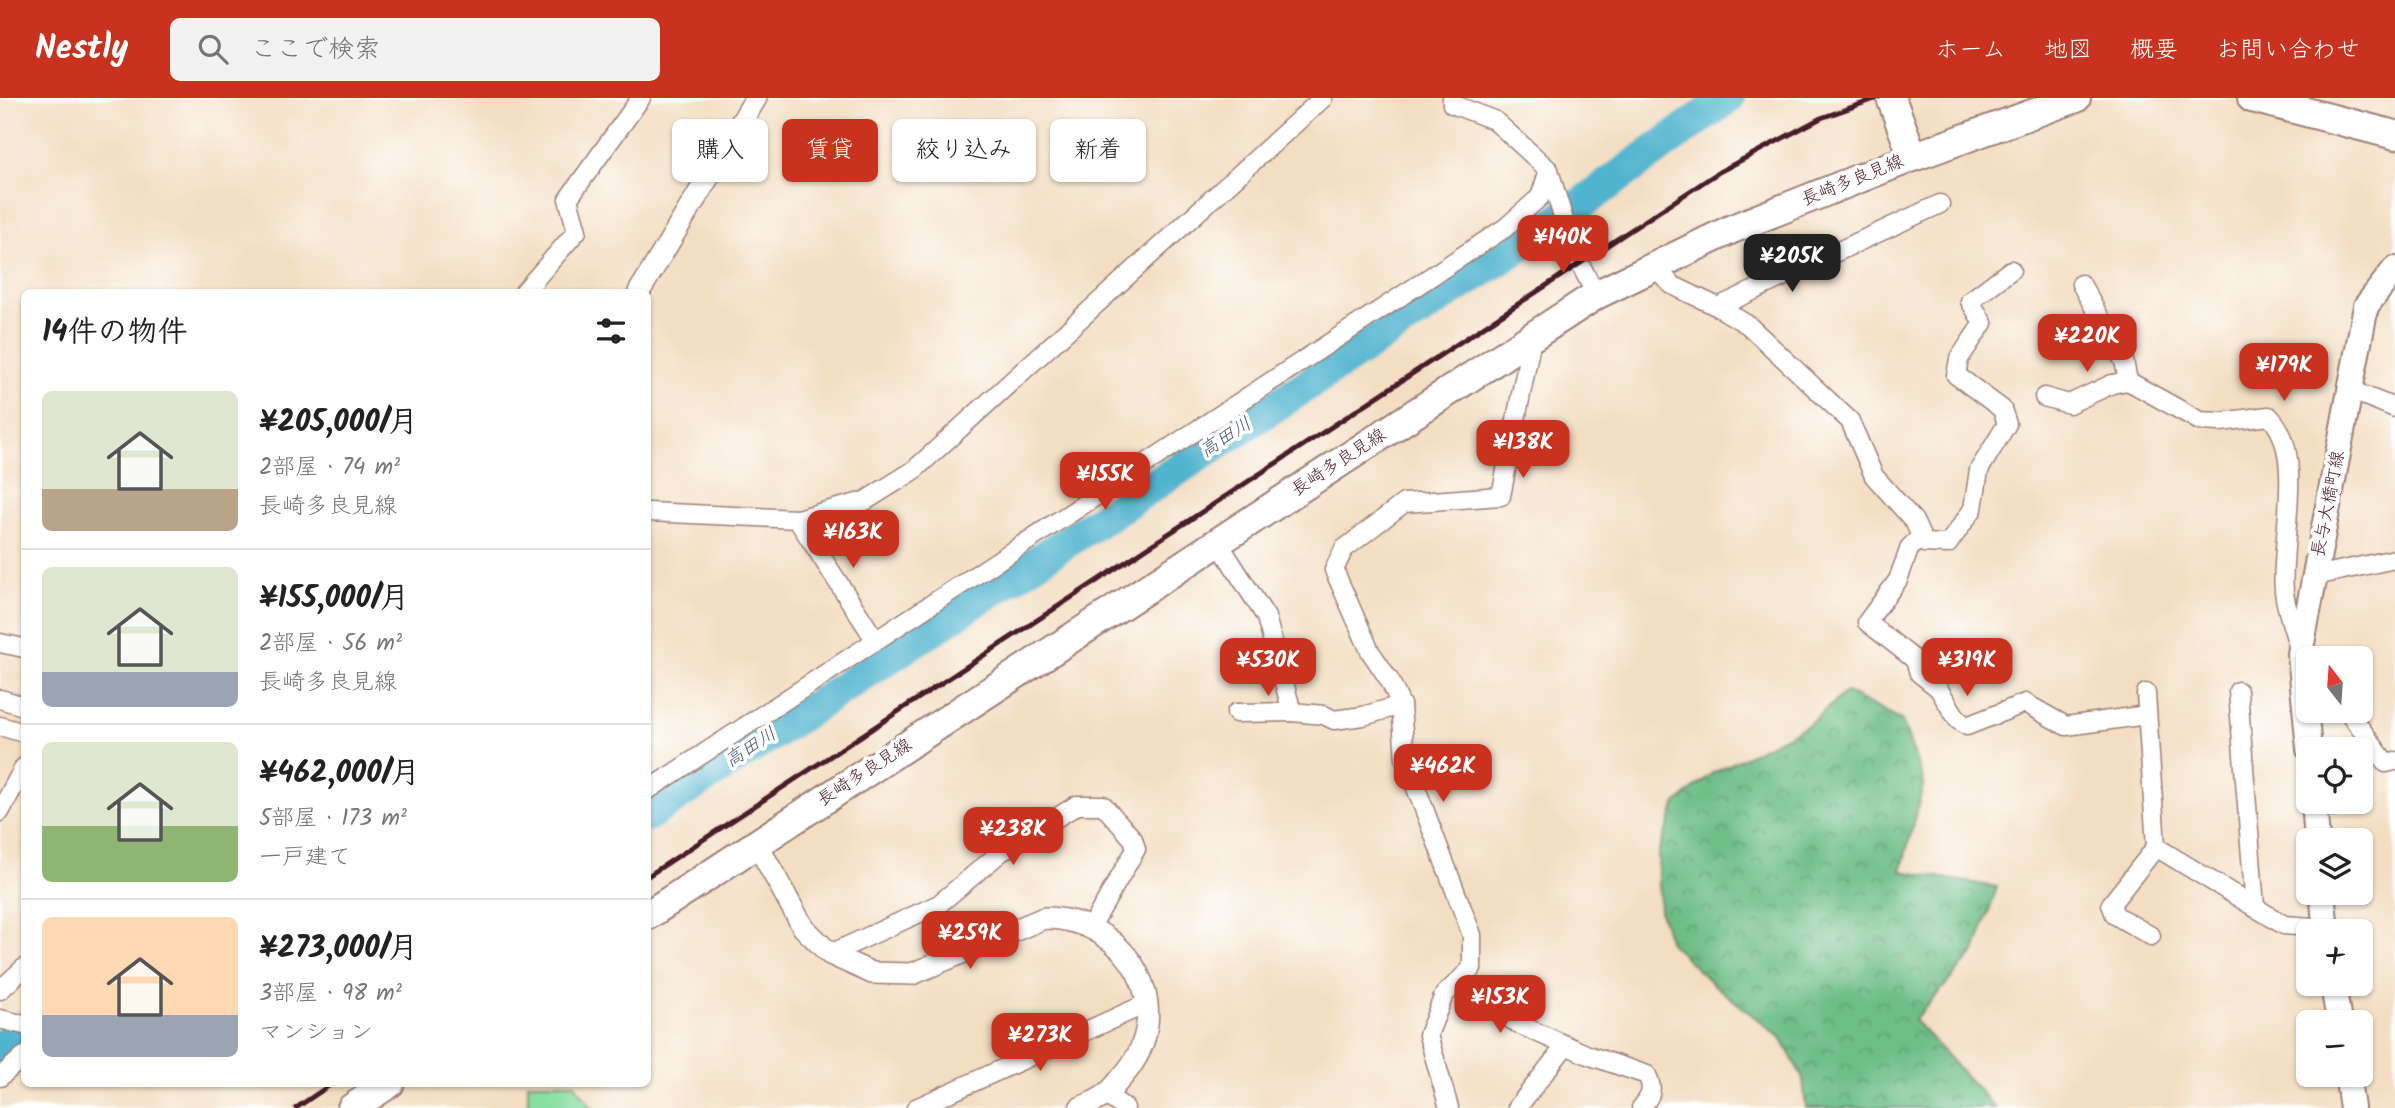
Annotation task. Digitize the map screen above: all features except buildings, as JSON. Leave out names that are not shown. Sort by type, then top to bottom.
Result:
[{"type":"main road","points":[[1891,98],[1913,157]]},
{"type":"main road","name":"長崎多良見線","points":[[651,913],[1596,295],[1732,229],[1913,157],[2076,98]]},
{"type":"main road","points":[[2252,98],[2395,135]]},
{"type":"main road","name":"長与大橋町線","points":[[2306,646],[2315,576],[2366,306],[2395,269]]},
{"type":"main road","points":[[352,1108],[384,1087]]},
{"type":"main road","points":[[2349,1087],[2352,1108]]},
{"type":"street","points":[[527,289],[577,231],[568,199],[641,98]]},
{"type":"street","points":[[641,289],[756,98]]},
{"type":"street","points":[[651,512],[797,519],[865,501],[912,471],[1323,98]]},
{"type":"street","points":[[1452,98],[1452,104],[1494,120],[1551,178],[1570,240],[1596,295]]},
{"type":"street","points":[[651,788],[1504,228],[1541,197],[1551,178]]},
{"type":"street","points":[[1718,307],[1940,204]]},
{"type":"street","points":[[1655,267],[1672,285],[1748,325],[1850,421],[1874,476],[1914,520],[1924,543],[1948,544],[1973,509],[1979,470],[2007,424],[2001,409],[1956,375],[1959,359],[1983,323],[1970,301],[2011,270]]},
{"type":"street","points":[[2081,284],[2124,361],[2128,382]]},
{"type":"street","points":[[1449,1108],[1428,1035],[1444,995],[1472,968],[1472,935],[1405,759],[1401,705],[1390,681],[1370,651],[1334,570],[1344,549],[1404,503],[1501,495],[1532,338]]},
{"type":"street","points":[[2044,397],[2069,404],[2112,384],[2128,382],[2200,421],[2220,422],[2269,416],[2280,427],[2289,472],[2284,591],[2300,646]]},
{"type":"street","points":[[2350,390],[2395,408]]},
{"type":"street","points":[[797,519],[876,641]]},
{"type":"street","points":[[1921,537],[1910,547],[1898,580],[1867,622],[1916,660],[1919,673],[1938,688],[1958,720],[1967,726],[2025,703],[2066,726],[2147,715]]},
{"type":"street","points":[[1218,542],[1266,617],[1292,712]]},
{"type":"street","points":[[2315,576],[2395,559]]},
{"type":"street","points":[[0,643],[21,648]]},
{"type":"street","points":[[2238,691],[2255,908]]},
{"type":"street","points":[[2146,693],[2156,847],[2111,904],[2115,915],[2151,936]]},
{"type":"street","points":[[0,699],[21,705]]},
{"type":"street","points":[[1236,713],[1292,712],[1324,715],[1334,720],[1363,716],[1401,705]]},
{"type":"street","points":[[2357,723],[2386,763],[2395,761]]},
{"type":"street","points":[[0,726],[21,732]]},
{"type":"street","points":[[0,812],[21,773]]},
{"type":"street","points":[[830,954],[939,904],[1001,852],[1077,805],[1102,805],[1133,839],[1136,849],[1091,927]]},
{"type":"street","points":[[757,844],[803,927],[830,954],[872,973],[912,974],[1044,918],[1066,918],[1091,927],[1116,942],[1135,964],[1148,1003],[1149,1020],[1136,1062],[1106,1095],[1080,1108]]},
{"type":"street","points":[[2156,847],[2284,925],[2296,926]]},
{"type":"street","points":[[0,990],[21,971]]},
{"type":"street","points":[[1457,983],[1518,1024],[1647,1075],[1652,1087],[1651,1097],[1641,1108]]},
{"type":"street","points":[[916,1108],[1148,1003]]},
{"type":"street","points":[[0,1019],[21,1025]]},
{"type":"street","points":[[1517,1108],[1566,1045]]},
{"type":"street","points":[[0,1077],[21,1059]]},
{"type":"street","points":[[1106,1095],[1125,1108]]},
{"type":"green space","points":[[1846,692],[1902,721],[1924,782],[1901,871],[1997,887],[1975,952],[1914,1020],[1995,1108],[1806,1108],[1803,1078],[1781,1038],[1712,983],[1670,943],[1660,911],[1658,853],[1676,804],[1711,774],[1808,725]]},
{"type":"green space","points":[[528,1087],[577,1087],[592,1108],[528,1108]]},
{"type":"waterway","name":"高田川","points":[[651,813],[1546,229],[1728,98]]},
{"type":"waterway","name":"高田川","points":[[0,1049],[21,1030]]},
{"type":"railway","points":[[651,874],[1719,172],[1821,118],[1878,98]]},
{"type":"railway","points":[[296,1108],[327,1087]]}]
